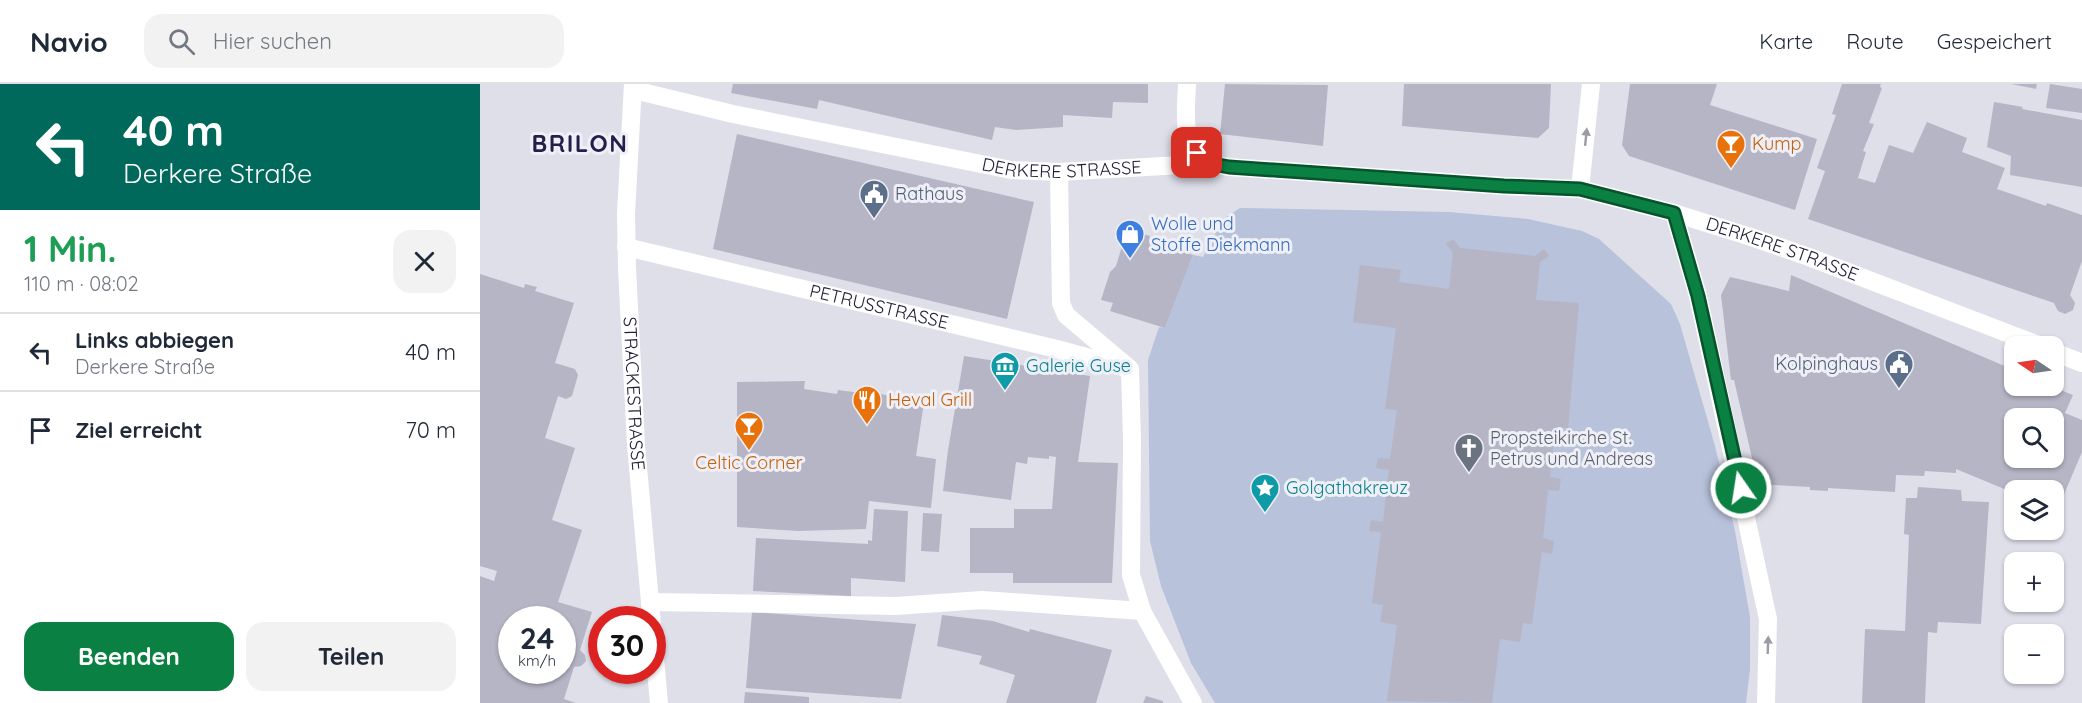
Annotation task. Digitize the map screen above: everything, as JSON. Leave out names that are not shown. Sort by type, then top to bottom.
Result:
[{"type":"street","points":[[1187,84],[1188,141],[1197,153]]},
{"type":"street","points":[[1580,189],[1591,84]]},
{"type":"street","name":"DERKERE STRASSE","points":[[633,87],[733,114],[1011,170],[1059,172],[1181,165],[1197,153],[1208,163],[1229,167],[1580,189],[1674,213],[1809,257],[2015,336]]},
{"type":"street","name":"STRACKESTRASSE","points":[[633,87],[626,247],[636,444],[660,703]]},
{"type":"street","points":[[1059,172],[1061,303],[1065,315],[1130,369],[1131,575],[1142,610],[1193,703]]},
{"type":"street","points":[[1674,213],[1698,296],[1768,619],[1766,703]]},
{"type":"street","name":"PETRUSSTRASSE","points":[[626,247],[1130,369]]},
{"type":"street","points":[[2064,355],[2082,363]]},
{"type":"street","points":[[652,602],[896,606],[982,600],[1142,610]]},
{"type":"shaded area","points":[[1240,208],[1449,212],[1528,219],[1582,231],[1599,239],[1671,304],[1680,324],[1715,446],[1735,531],[1750,617],[1750,669],[1746,703],[1215,703],[1191,663],[1161,586],[1150,541],[1148,360],[1159,327],[1165,328],[1193,255],[1203,257],[1223,219]]},
{"type":"building","points":[[733,84],[1148,84],[1148,103],[1113,102],[1112,118],[1063,115],[1063,127],[1016,130],[995,127],[992,140],[819,100],[817,109],[731,93]]},
{"type":"building","points":[[1225,84],[1328,85],[1323,146],[1220,134]]},
{"type":"building","points":[[1404,84],[1551,84],[1549,128],[1538,138],[1402,126]]},
{"type":"building","points":[[1630,84],[1717,84],[1710,105],[1817,139],[1795,210],[1629,156],[1622,145]]},
{"type":"building","points":[[1842,84],[1881,84],[1882,88],[1869,123],[1874,124],[1863,151],[1866,152],[1858,178],[1875,183],[1889,145],[1913,153],[1927,122],[1967,138],[1962,152],[2005,168],[1997,189],[2046,206],[2047,203],[2082,215],[2082,261],[2070,295],[2075,303],[2073,310],[2065,314],[2058,311],[2054,303],[1808,219],[1825,171],[1817,168],[1836,115],[1832,114]]},
{"type":"building","points":[[2011,84],[2037,84],[2036,89]]},
{"type":"building","points":[[2050,84],[2082,89],[2082,113],[2046,108]]},
{"type":"building","points":[[1994,102],[2082,120],[2082,187],[2010,175],[2011,156],[1987,147]]},
{"type":"building","name":"Rathaus","points":[[737,134],[1034,202],[1007,319],[713,249]]},
{"type":"building","points":[[1127,230],[1150,236],[1149,241],[1193,255],[1165,328],[1110,311],[1113,303],[1101,300],[1110,272],[1116,266]]},
{"type":"building","name":"Propsteikirche St. Petrus und Andreas","points":[[1453,239],[1460,248],[1535,256],[1544,249],[1549,256],[1540,262],[1536,300],[1579,303],[1568,428],[1555,427],[1550,477],[1561,479],[1559,491],[1548,490],[1543,538],[1554,541],[1552,554],[1542,552],[1532,624],[1523,623],[1520,642],[1500,639],[1492,703],[1387,701],[1397,625],[1380,622],[1383,605],[1372,603],[1381,532],[1369,531],[1371,520],[1383,522],[1389,470],[1376,468],[1378,458],[1390,459],[1397,410],[1385,409],[1396,328],[1353,322],[1360,265],[1401,270],[1399,282],[1449,289],[1453,253],[1446,244]]},
{"type":"building","points":[[480,274],[524,288],[525,284],[537,287],[535,291],[574,303],[555,363],[575,369],[578,375],[572,396],[566,399],[558,396],[545,438],[575,448],[552,520],[582,530],[558,602],[572,606],[498,606],[498,684],[569,684],[564,699],[576,703],[480,703],[480,576],[494,581],[497,571],[480,566]]},
{"type":"building","name":"Kolpinghaus","points":[[1791,275],[2004,366],[2004,396],[2064,396],[2064,391],[2073,395],[2065,413],[2082,420],[2082,452],[2064,494],[2064,480],[2004,480],[2004,489],[1956,469],[1956,473],[1925,471],[1924,476],[1896,475],[1895,492],[1828,488],[1828,491],[1810,490],[1810,487],[1758,484],[1734,380],[1731,380],[1721,295],[1730,277],[1789,291]]},
{"type":"building","points":[[964,356],[1090,376],[1078,462],[1118,463],[1112,583],[1013,583],[1013,573],[970,573],[970,528],[1014,528],[1014,509],[1052,509],[1056,457],[1049,456],[1049,459],[1028,457],[1027,464],[1016,462],[1011,500],[943,491]]},
{"type":"building","points":[[805,381],[804,389],[837,394],[838,390],[869,394],[869,392],[924,402],[916,456],[936,459],[931,508],[869,501],[866,529],[798,531],[737,527],[737,382]]},
{"type":"building","points":[[1918,487],[1961,490],[1962,501],[1989,502],[1981,624],[1938,622],[1937,633],[1928,632],[1925,703],[1862,703],[1865,629],[1905,631],[1909,535],[1904,534],[1906,498],[1917,498]]},
{"type":"building","points":[[874,509],[908,511],[905,582],[851,578],[851,596],[753,591],[756,538],[868,544],[868,540],[872,541]]},
{"type":"building","points":[[923,513],[942,514],[939,552],[921,551]]},
{"type":"building","points":[[576,607],[588,611],[588,625],[580,650],[585,655],[586,661],[581,666],[576,667]]},
{"type":"building","points":[[752,612],[916,624],[901,699],[746,688]]},
{"type":"building","points":[[942,615],[993,621],[1029,632],[1030,629],[1112,650],[1096,703],[1006,703],[1015,675],[979,664],[982,656],[937,646]]},
{"type":"building","points":[[745,692],[809,697],[809,703],[744,703]]},
{"type":"building","points":[[1146,696],[1163,701],[1163,703],[1143,703]]},
{"type":"place","name":"Kump","points":[[1731,170]]},
{"type":"place","name":"Rathaus","points":[[874,220]]},
{"type":"place","name":"Wolle und Stoffe Diekmann","points":[[1130,260]]},
{"type":"place","name":"Kolpinghaus","points":[[1899,390]]},
{"type":"place","name":"Galerie Guse","points":[[1005,392]]},
{"type":"place","name":"Heval Grill","points":[[867,426]]},
{"type":"place","name":"Celtic Corner","points":[[749,452]]},
{"type":"place","name":"Propsteikirche St. Petrus und Andreas","points":[[1469,474]]},
{"type":"place","name":"Golgathakreuz","points":[[1265,514]]},
{"type":"district","name":"BRILON","points":[[580,144]]},
{"type":"route","points":[[1197,153],[1208,163],[1229,167],[1580,189],[1674,213],[1698,296],[1722,413],[1741,488]]}]
